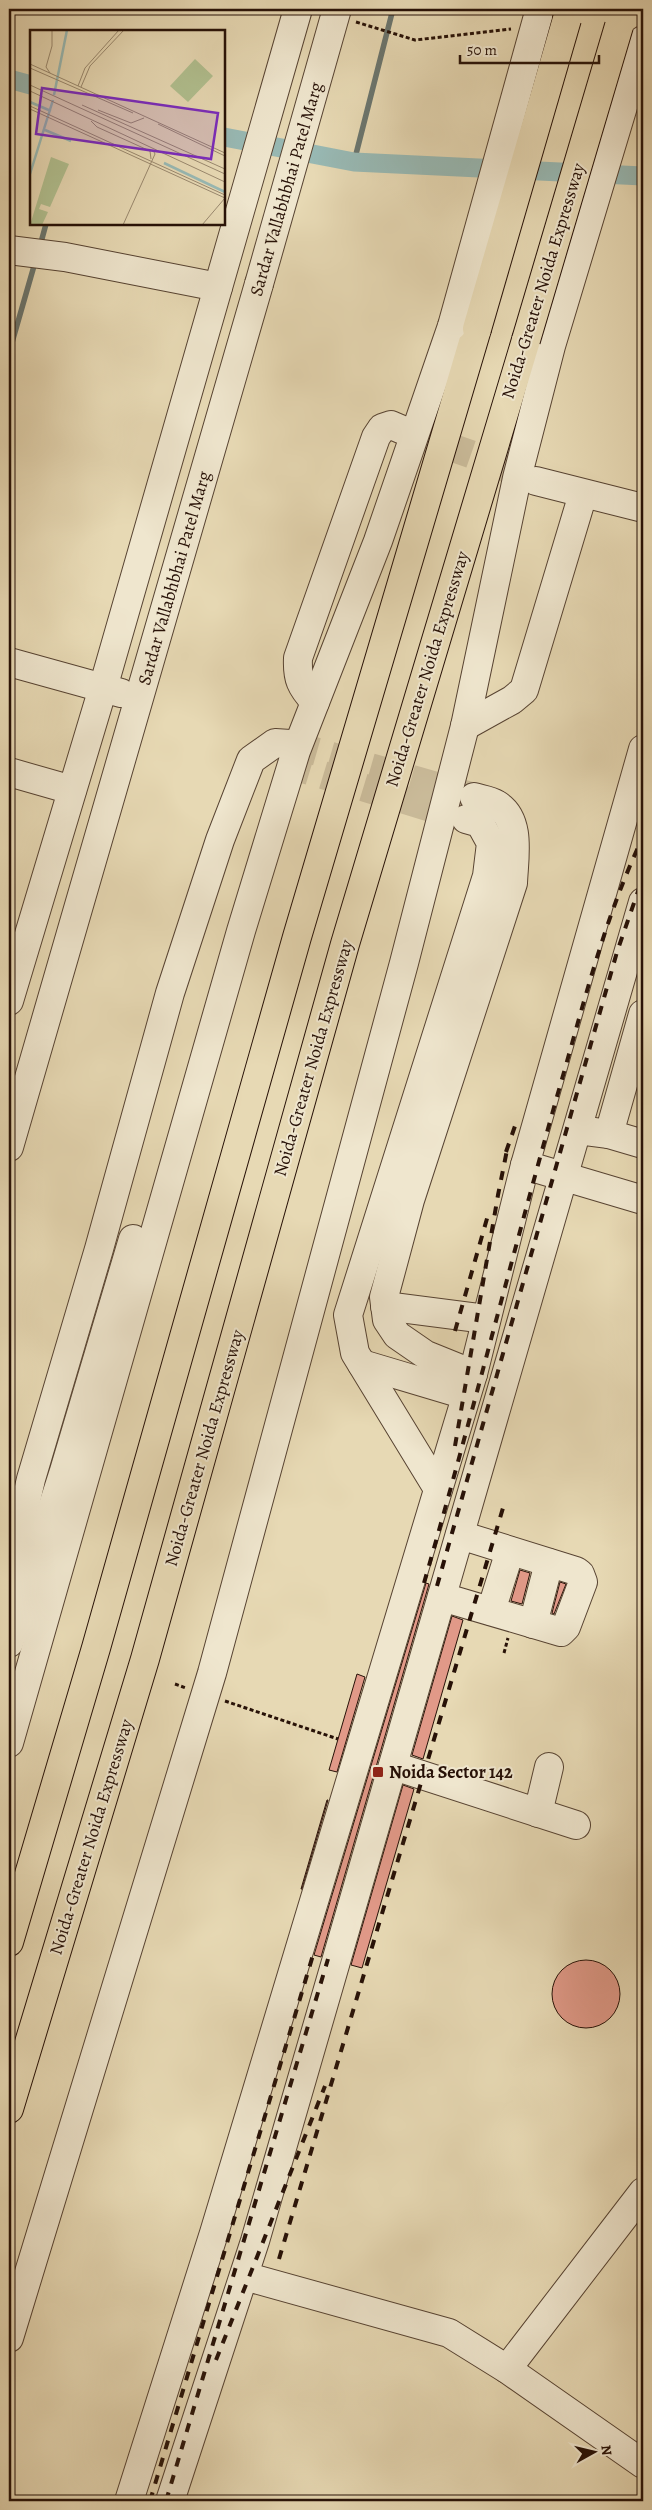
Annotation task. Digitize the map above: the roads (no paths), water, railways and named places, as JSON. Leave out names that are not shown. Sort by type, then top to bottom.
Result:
[{"type":"highway","points":[[9,1942],[96,1648],[300,927],[465,328],[569,14]]},
{"type":"highway","name":"Noida-Greater Noida Expressway","points":[[9,2109],[145,1659],[342,954],[538,343],[622,18]]},
{"type":"street","points":[[9,1001],[103,688],[298,9]]},
{"type":"street","name":"Sardar Vallabhbhai Patel Marg","points":[[9,1147],[140,698],[337,9]]},
{"type":"street","points":[[9,1743],[240,931],[296,751],[378,541],[465,328],[539,12]]},
{"type":"street","points":[[9,2338],[206,1694],[404,963],[465,726],[517,478],[538,343],[643,40]]},
{"type":"street","points":[[20,251],[219,282]]},
{"type":"street","points":[[315,702],[302,688],[297,676],[298,658],[376,437],[382,428],[391,425],[405,431]]},
{"type":"street","points":[[536,480],[583,494],[643,508]]},
{"type":"street","points":[[465,726],[512,700],[524,690],[583,494]]},
{"type":"street","points":[[9,662],[140,698]]},
{"type":"street","points":[[9,1575],[31,1479],[99,1249],[170,993],[220,840],[251,760],[275,743],[286,754],[273,770],[64,1471],[9,1643]]},
{"type":"street","points":[[129,2501],[214,2233],[469,1384],[525,1165],[643,749]]},
{"type":"street","points":[[9,772],[72,790]]},
{"type":"street","points":[[438,1489],[355,1352],[348,1315],[487,876],[491,843],[470,808],[496,804],[510,817],[514,831],[513,883],[410,1200],[384,1297],[387,1320],[397,1335],[469,1384]]},
{"type":"street","points":[[170,2501],[244,2276],[394,1766],[643,902]]},
{"type":"street","points":[[609,1134],[643,1014]]},
{"type":"street","points":[[578,1130],[609,1134],[643,1144]]},
{"type":"street","points":[[525,1165],[643,1200]]},
{"type":"street","points":[[385,1306],[486,1319]]},
{"type":"street","points":[[362,1364],[469,1384]]},
{"type":"street","points":[[442,1596],[557,1631],[564,1629],[583,1582],[580,1574],[576,1571],[460,1535]]},
{"type":"street","points":[[491,1612],[510,1551]]},
{"type":"street","points":[[533,1624],[549,1563]]},
{"type":"street","points":[[394,1766],[576,1825]]},
{"type":"street","points":[[538,1813],[549,1767]]},
{"type":"street","points":[[507,2369],[643,2192]]},
{"type":"street","points":[[244,2276],[449,2333],[507,2369],[643,2464]]},
{"type":"waterway","points":[[354,162],[393,9]]},
{"type":"waterway","points":[[9,79],[30,85]]},
{"type":"waterway","points":[[225,137],[354,162],[643,176]]},
{"type":"waterway","points":[[40,246],[46,225]]},
{"type":"waterway","points":[[9,353],[36,259]]},
{"type":"tunnel","points":[[405,431],[479,457],[536,481]]},
{"type":"tunnel","points":[[290,744],[471,796]]},
{"type":"tunnel","points":[[283,763],[464,818]]},
{"type":"railway","points":[[424,1583],[586,996],[617,899],[643,837]]},
{"type":"railway","points":[[437,1586],[617,952],[643,877]]},
{"type":"railway","points":[[506,1152],[515,1126]]},
{"type":"railway","points":[[455,1446],[508,1145]]},
{"type":"railway","points":[[455,1331],[488,1215]]},
{"type":"railway","points":[[279,2259],[503,1508]]},
{"type":"railway","points":[[150,2501],[313,1955]]},
{"type":"railway","points":[[166,2501],[328,1959]]},
{"type":"railway","points":[[216,2360],[325,2086]]},
{"type":"place","name":"Noida Sector 142","points":[[378,1772]]}]
